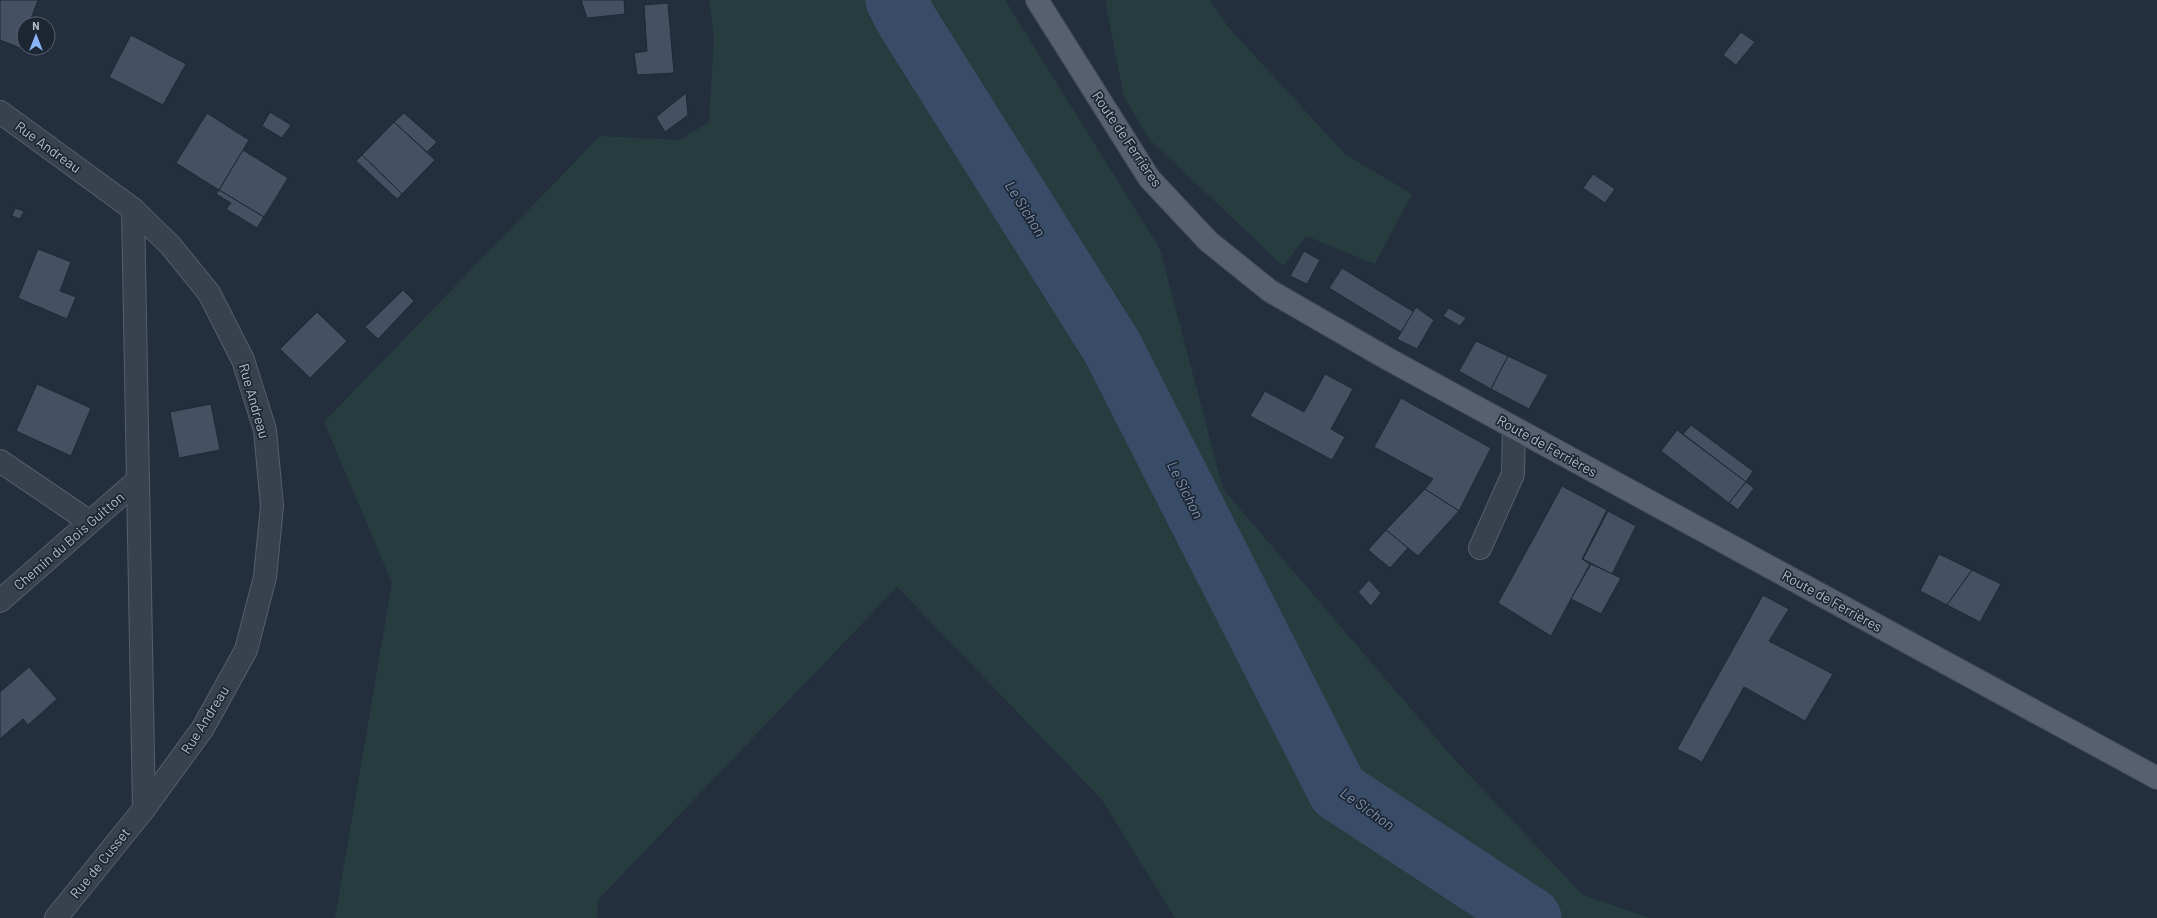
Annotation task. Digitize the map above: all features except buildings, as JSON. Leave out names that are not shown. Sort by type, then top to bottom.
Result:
[{"type":"main road","name":"Route de Ferrières","points":[[1037,0],[1149,178],[1208,241],[1270,291],[1388,359],[2157,778]]},
{"type":"street","name":"Rue Andreau","points":[[0,112],[133,209],[170,245],[209,292],[243,360],[265,430],[272,506],[265,576],[246,650],[203,728],[144,809]]},
{"type":"street","points":[[133,209],[144,809]]},
{"type":"street","points":[[1480,548],[1513,474],[1514,428]]},
{"type":"street","points":[[0,461],[90,522]]},
{"type":"street","name":"Chemin du Bois Guitton","points":[[0,601],[138,480]]},
{"type":"street","name":"Rue de Cusset","points":[[56,918],[144,809]]},
{"type":"green space","points":[[709,0],[1005,0],[1160,249],[1223,489],[1454,759],[1583,895],[1650,918],[1175,918],[1102,800],[897,587],[598,900],[597,918],[335,918],[392,583],[324,422],[600,136],[680,140],[709,122],[714,38]]},
{"type":"green space","points":[[1105,0],[1209,0],[1230,29],[1345,154],[1412,194],[1375,264],[1306,236],[1283,266],[1150,140],[1124,97]]},
{"type":"waterway","name":"Le Sichon","points":[[896,0],[907,21],[1112,347],[1338,791],[1531,918]]}]
